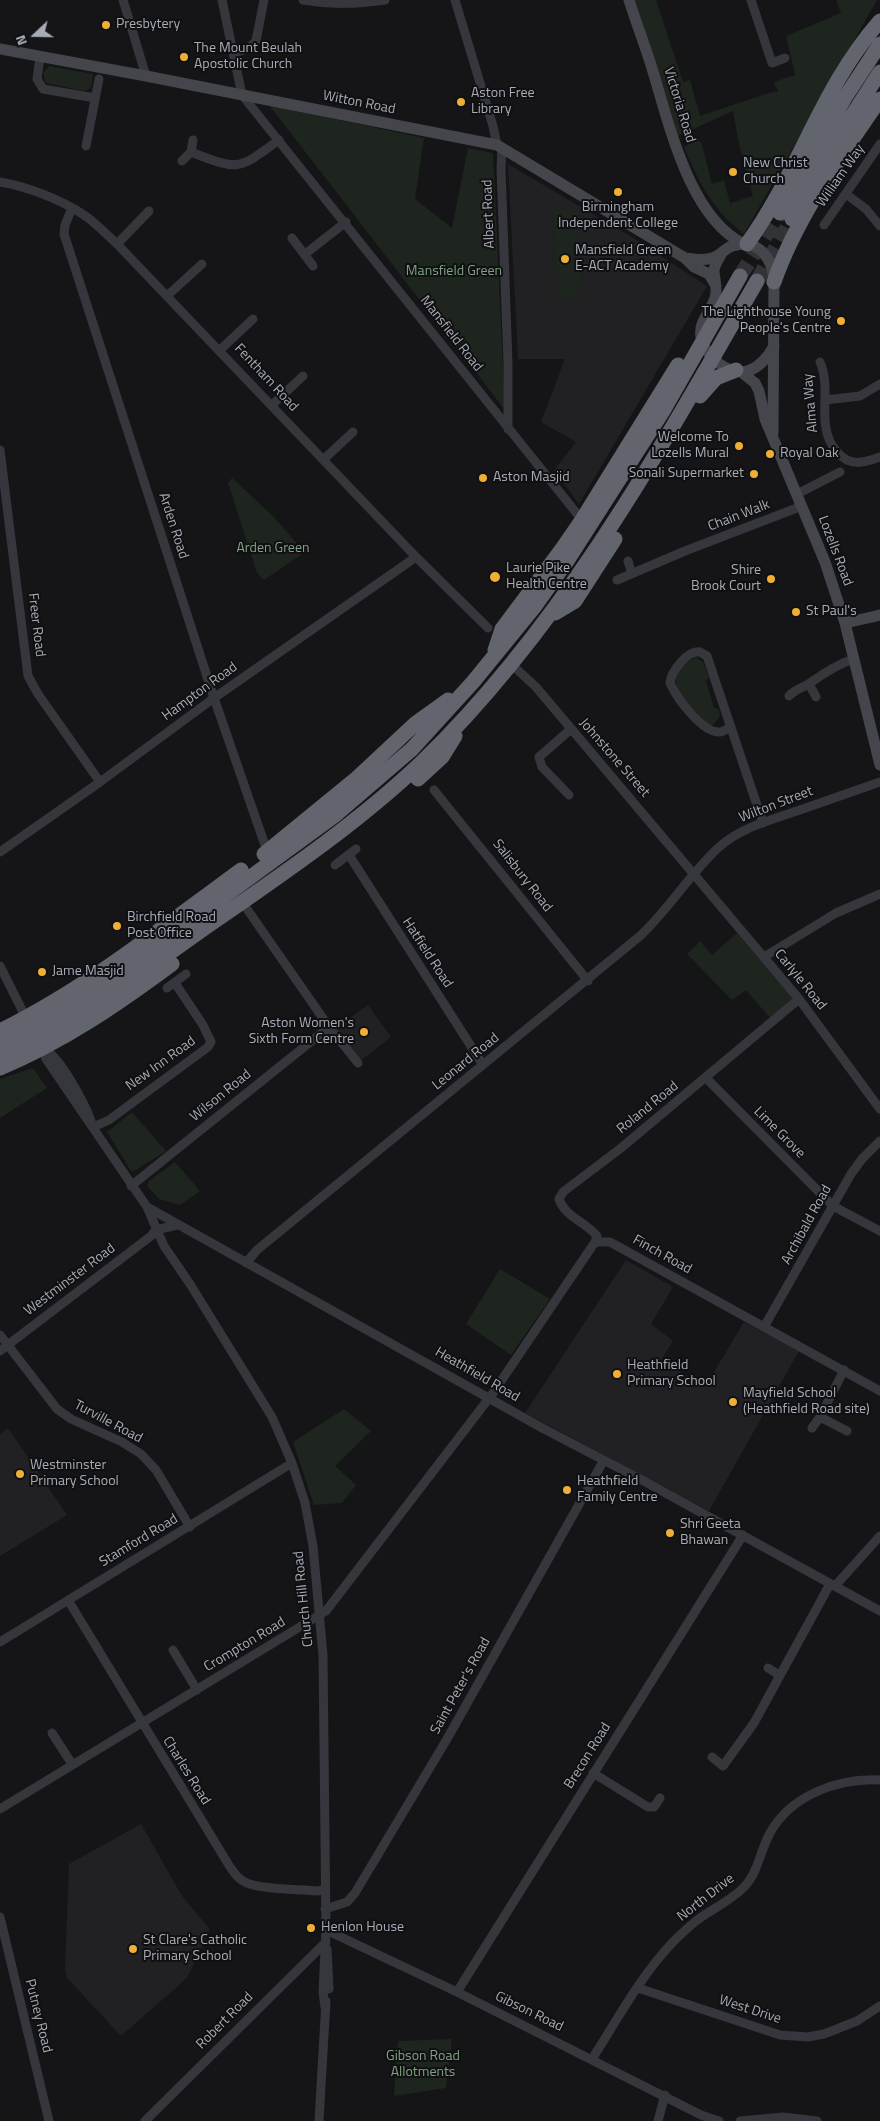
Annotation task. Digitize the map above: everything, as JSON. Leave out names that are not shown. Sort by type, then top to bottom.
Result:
[{"type":"highway","points":[[745,244],[766,217],[835,85],[871,31],[880,21]]},
{"type":"highway","points":[[880,44],[844,99],[786,216],[880,72]]},
{"type":"highway","points":[[774,282],[781,263],[820,191],[880,99]]},
{"type":"highway","points":[[0,1057],[40,1039],[119,989],[169,945],[334,816],[412,749],[473,682],[535,606],[594,521],[663,411],[740,276]]},
{"type":"highway","points":[[0,1045],[56,1017],[285,873],[382,798],[423,761],[511,664],[548,617],[609,530],[694,391],[757,281]]},
{"type":"highway","points":[[491,660],[502,629],[582,520],[701,332]]},
{"type":"highway","points":[[548,617],[575,601],[630,516],[703,391],[716,378],[738,371]]},
{"type":"highway","points":[[28,1021],[93,977],[267,851],[357,778],[416,723],[473,682]]},
{"type":"highway","points":[[0,1068],[90,1021],[122,1001],[386,808],[442,757],[468,713]]},
{"type":"highway","points":[[0,1031],[47,1016],[90,1021]]},
{"type":"highway","points":[[0,1057],[43,1046]]},
{"type":"main road","name":"Victoria Road","points":[[628,0],[651,64],[682,165],[711,215],[722,240],[723,250]]},
{"type":"main road","name":"Witton Road","points":[[0,49],[242,94],[499,147],[685,258],[694,267],[709,274],[716,286]]},
{"type":"main road","name":"Victoria Road","points":[[711,215],[731,237],[745,244],[756,246],[764,252],[772,267],[774,282]]},
{"type":"main road","name":"Witton Road","points":[[685,258],[710,259],[723,250],[745,244]]},
{"type":"main road","points":[[723,250],[714,270],[715,297],[701,332],[708,353],[720,365],[738,371],[750,370],[764,361],[774,346]]},
{"type":"main road","name":"Lozells Road","points":[[773,438],[774,282]]},
{"type":"main road","name":"Lozells Road","points":[[738,371],[755,383],[773,438],[825,562],[845,623],[880,765]]},
{"type":"main road","points":[[845,623],[880,615]]},
{"type":"street","points":[[123,0],[146,76]]},
{"type":"street","points":[[222,0],[242,94]]},
{"type":"street","points":[[233,53],[248,49],[256,40],[264,0]]},
{"type":"street","points":[[303,0],[337,5],[384,0]]},
{"type":"street","name":"Albert Road","points":[[455,0],[499,147],[508,363],[508,429]]},
{"type":"street","points":[[751,0],[772,63],[785,58]]},
{"type":"street","points":[[40,57],[37,79],[43,89],[95,98]]},
{"type":"street","points":[[86,146],[99,79]]},
{"type":"street","name":"Mansfield Road","points":[[242,94],[582,520]]},
{"type":"street","points":[[182,161],[191,152],[193,140]]},
{"type":"street","points":[[191,152],[232,166],[248,162],[279,140]]},
{"type":"street","name":"William Way","points":[[824,225],[880,144]]},
{"type":"street","name":"Fentham Road","points":[[0,182],[30,190],[72,208],[85,216],[117,244],[168,295],[416,556],[488,628]]},
{"type":"street","points":[[846,194],[866,210],[880,226]]},
{"type":"street","name":"Arden Road","points":[[72,208],[65,224],[64,234],[214,698],[267,851]]},
{"type":"street","points":[[117,244],[149,211]]},
{"type":"street","points":[[305,254],[346,222]]},
{"type":"street","points":[[292,238],[313,266]]},
{"type":"street","points":[[168,295],[202,264]]},
{"type":"street","points":[[220,350],[253,319]]},
{"type":"street","name":"Alma Way","points":[[820,362],[825,372],[824,418],[828,437],[836,451],[845,460],[861,463],[880,457]]},
{"type":"street","points":[[272,405],[303,376]]},
{"type":"street","points":[[825,400],[860,396],[880,384]]},
{"type":"street","points":[[324,459],[353,432]]},
{"type":"street","name":"Freer Road","points":[[0,450],[28,676],[38,694],[100,782]]},
{"type":"street","points":[[798,494],[840,472]]},
{"type":"street","name":"Chain Walk","points":[[617,580],[684,548],[802,506]]},
{"type":"street","name":"Hampton Road","points":[[0,852],[416,556]]},
{"type":"street","points":[[628,561],[632,574]]},
{"type":"street","points":[[731,727],[720,732],[710,730],[699,722],[670,683],[674,669],[693,653],[700,652],[707,656],[731,727],[763,823]]},
{"type":"street","points":[[789,696],[794,690],[809,684],[822,673],[853,659]]},
{"type":"street","name":"Johnstone Street","points":[[511,664],[533,684],[694,873]]},
{"type":"street","points":[[809,684],[816,697]]},
{"type":"street","points":[[569,795],[542,767],[539,757],[571,729]]},
{"type":"street","name":"Wilton Street","points":[[694,873],[719,847],[732,837],[763,823],[880,782]]},
{"type":"street","name":"Salisbury Road","points":[[434,790],[588,981]]},
{"type":"street","name":"Hatfield Road","points":[[336,865],[352,852],[483,1065]]},
{"type":"street","name":"Carlyle Road","points":[[694,873],[799,999],[880,1109]]},
{"type":"street","name":"Leonard Road","points":[[246,1263],[257,1250],[588,981],[656,922],[694,873]]},
{"type":"street","points":[[764,957],[836,912],[880,894]]},
{"type":"street","points":[[247,909],[329,1027],[358,1063]]},
{"type":"street","name":"Heathfield Road","points":[[0,966],[43,1046],[50,1051],[64,1070],[86,1107],[93,1127],[131,1186],[147,1207],[488,1398],[880,1611]]},
{"type":"street","points":[[166,988],[186,974]]},
{"type":"street","name":"New Inn Road","points":[[93,1127],[109,1120],[155,1088],[208,1047],[211,1042],[203,1025],[175,983]]},
{"type":"street","name":"Roland Road","points":[[595,1242],[597,1236],[562,1207],[559,1199],[563,1192],[706,1078],[799,999]]},
{"type":"street","name":"Wilson Road","points":[[131,1186],[329,1027]]},
{"type":"street","name":"Lime Grove","points":[[706,1078],[833,1206],[880,1231]]},
{"type":"street","name":"Archibald Road","points":[[764,1327],[862,1159],[880,1141]]},
{"type":"street","points":[[147,1207],[156,1230]]},
{"type":"street","name":"Westminster Road","points":[[4,1348],[151,1236],[156,1230],[177,1225]]},
{"type":"street","name":"Church Hill Road","points":[[156,1230],[172,1248],[190,1284],[272,1417],[292,1463],[306,1503],[320,1615],[323,1656],[325,1909],[326,1942],[329,1960],[329,1991],[325,2007],[319,2121]]},
{"type":"street","points":[[488,1398],[595,1242]]},
{"type":"street","name":"Finch Road","points":[[595,1242],[610,1242],[880,1391]]},
{"type":"street","name":"Turville Road","points":[[0,1335],[4,1348],[57,1409],[71,1419],[122,1442],[141,1454],[156,1470],[190,1527]]},
{"type":"street","points":[[812,1428],[820,1417],[844,1370]]},
{"type":"street","name":"Crompton Road","points":[[0,1809],[326,1611],[488,1398]]},
{"type":"street","points":[[820,1417],[847,1431]]},
{"type":"street","name":"Saint Peter's Road","points":[[325,1909],[347,1902],[355,1893],[447,1739],[604,1460]]},
{"type":"street","name":"Stamford Road","points":[[0,1642],[292,1463]]},
{"type":"street","name":"Brecon Road","points":[[457,1992],[743,1535]]},
{"type":"street","points":[[712,1757],[722,1766],[754,1722],[779,1675],[833,1585],[880,1536]]},
{"type":"street","name":"Charles Road","points":[[68,1600],[141,1724],[238,1878],[248,1884],[267,1887],[318,1891],[325,1889]]},
{"type":"street","points":[[173,1650],[197,1690]]},
{"type":"street","points":[[768,1668],[779,1675]]},
{"type":"street","points":[[52,1733],[72,1764]]},
{"type":"street","points":[[593,1773],[648,1808],[654,1807],[660,1798]]},
{"type":"street","name":"North Drive","points":[[592,2059],[654,1965],[673,1943],[701,1918],[740,1891],[749,1882],[769,1834],[791,1806],[819,1791],[841,1784],[880,1780]]},
{"type":"street","name":"Putney Road","points":[[0,1917],[3,1943],[49,2121]]},
{"type":"street","name":"Gibson Road","points":[[326,1930],[457,1992],[701,2115],[719,2121]]},
{"type":"street","name":"Robert Road","points":[[145,2121],[326,1942]]},
{"type":"street","name":"West Drive","points":[[638,1988],[780,2035],[808,2037],[824,2034],[849,2025],[880,2006]]},
{"type":"street","points":[[658,2121],[664,2095]]},
{"type":"street","points":[[740,2121],[783,2117],[817,2121]]},
{"type":"shaded area","points":[[508,164],[630,236],[707,286],[579,504],[554,470],[576,442],[541,422],[565,359],[518,359]]},
{"type":"shaded area","name":"Aston Women's Sixth Form Centre","points":[[368,1005],[391,1037],[360,1061],[336,1028]]},
{"type":"shaded area","name":"Heathfield Primary School","points":[[626,1260],[673,1287],[651,1324],[673,1341],[661,1360],[705,1387],[744,1322],[799,1351],[709,1511],[525,1413]]},
{"type":"shaded area","name":"Westminster Primary School","points":[[8,1428],[67,1515],[0,1556],[0,1434]]},
{"type":"shaded area","name":"St Clare's Catholic Primary School","points":[[141,1824],[182,1896],[210,1929],[187,1978],[121,2036],[67,1978],[65,1968],[69,1864]]},
{"type":"green space","points":[[635,0],[656,0],[683,82],[690,80],[700,116],[772,92],[778,92],[774,82],[795,75],[786,36],[841,13],[836,0],[877,0],[744,234],[724,216],[708,195],[684,147],[698,140],[702,144],[712,184],[724,180],[730,203],[753,196],[739,144],[733,111],[676,137]]},
{"type":"green space","points":[[49,66],[93,74],[91,88],[84,91],[46,83],[43,73]]},
{"type":"green space","name":"Mansfield Green","points":[[269,105],[424,138],[415,199],[452,228],[468,148],[493,153],[505,410]]},
{"type":"green space","points":[[553,209],[578,210],[582,292],[558,303]]},
{"type":"green space","name":"Arden Green","points":[[232,478],[273,516],[301,548],[301,555],[264,580],[257,573],[228,483]]},
{"type":"green space","points":[[696,657],[703,662],[709,677],[706,681],[714,708],[719,709],[720,716],[713,725],[707,724],[684,698],[676,681],[677,673],[684,665]]},
{"type":"green space","points":[[737,933],[794,999],[770,1018],[746,990],[732,1000],[687,954],[700,941],[712,955]]},
{"type":"green space","points":[[33,1068],[47,1088],[0,1118],[0,1079]]},
{"type":"green space","points":[[132,1112],[166,1151],[136,1170],[131,1171],[107,1132]]},
{"type":"green space","points":[[175,1162],[200,1191],[180,1205],[159,1199],[147,1186],[149,1181]]},
{"type":"green space","points":[[500,1269],[550,1299],[511,1355],[466,1324]]},
{"type":"green space","points":[[344,1409],[371,1431],[335,1466],[356,1485],[342,1503],[314,1505],[293,1442]]},
{"type":"green space","name":"Gibson Road Allotments","points":[[452,2039],[446,2088],[394,2096],[398,2041]]},
{"type":"tunnel","points":[[740,276],[780,213]]},
{"type":"tunnel","points":[[757,281],[792,219]]},
{"type":"place","name":"Presbytery","points":[[106,25]]},
{"type":"place","name":"The Mount Beulah Apostolic Church","points":[[184,57]]},
{"type":"place","name":"Aston Free Library","points":[[461,102]]},
{"type":"place","name":"New Christ Church","points":[[733,172]]},
{"type":"place","name":"Birmingham Independent College","points":[[618,192]]},
{"type":"place","name":"Mansfield Green E-ACT Academy","points":[[565,259]]},
{"type":"place","name":"The Lighthouse Young People's Centre","points":[[841,321]]},
{"type":"place","name":"Welcome To Lozells Mural","points":[[739,446]]},
{"type":"place","name":"Royal Oak","points":[[770,454]]},
{"type":"place","name":"Sonali Supermarket","points":[[754,474]]},
{"type":"place","name":"Aston Masjid","points":[[483,478]]},
{"type":"place","name":"Laurie Pike Health Centre","points":[[495,577]]},
{"type":"place","name":"Shire Brook Court","points":[[771,579]]},
{"type":"place","name":"St Paul's","points":[[796,612]]},
{"type":"place","name":"Birchfield Road Post Office","points":[[117,926]]},
{"type":"place","name":"Jame Masjid","points":[[42,972]]},
{"type":"place","name":"Aston Women's Sixth Form Centre","points":[[364,1032]]},
{"type":"place","name":"Heathfield Primary School","points":[[617,1374]]},
{"type":"place","name":"Mayfield School (Heathfield Road site)","points":[[733,1402]]},
{"type":"place","name":"Westminster Primary School","points":[[20,1474]]},
{"type":"place","name":"Heathfield Family Centre","points":[[567,1490]]},
{"type":"place","name":"Shri Geeta Bhawan","points":[[670,1533]]},
{"type":"place","name":"Henlon House","points":[[311,1928]]},
{"type":"place","name":"St Clare's Catholic Primary School","points":[[133,1949]]}]
